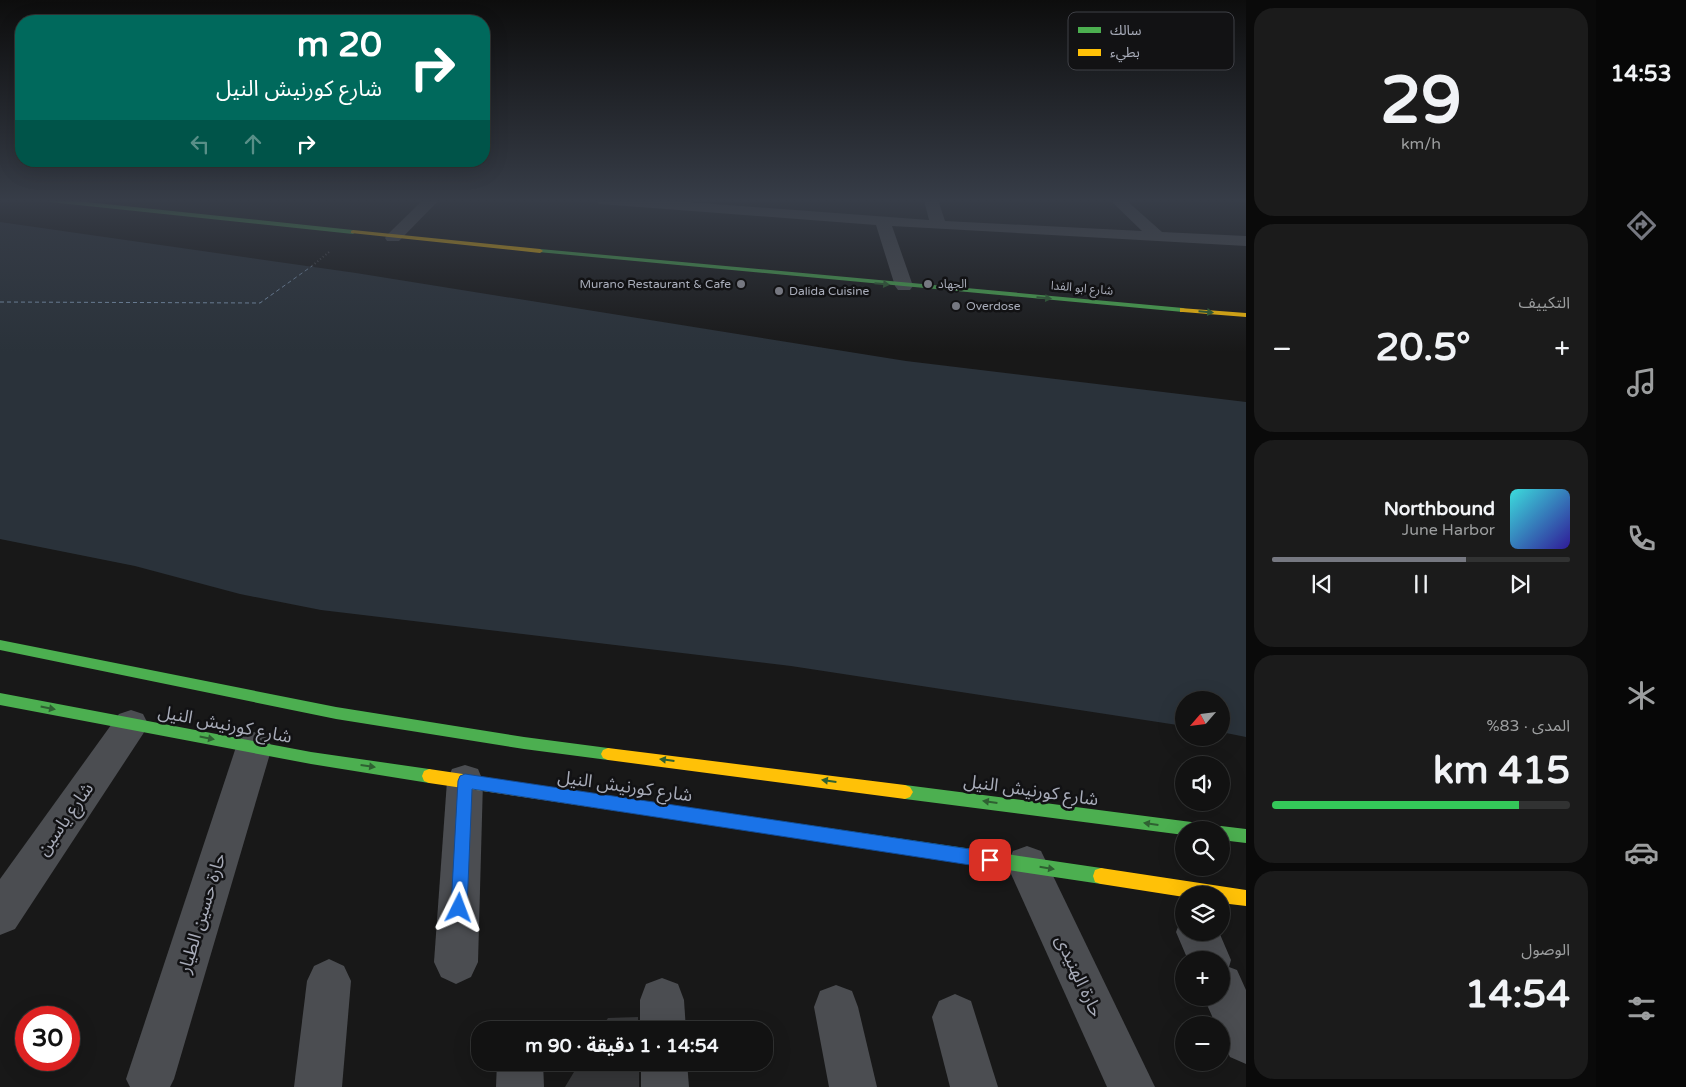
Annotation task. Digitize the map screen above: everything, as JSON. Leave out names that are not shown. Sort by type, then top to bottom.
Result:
[{"type":"street","name":"شارع ابو الفدا","points":[[528,251],[904,286],[1246,315]]},
{"type":"street","points":[[892,251],[904,286]]},
{"type":"street","name":"شارع كورنيش النيل","points":[[0,645],[336,713],[524,743],[1175,827]]},
{"type":"street","name":"شارع كورنيش النيل","points":[[0,699],[254,747],[465,781],[1027,865],[1175,894]]},
{"type":"street","name":"شارع ياسين","points":[[0,914],[131,724]]},
{"type":"street","name":"حارة حسين الطيار","points":[[150,1078],[254,747]]},
{"type":"street","points":[[456,962],[465,781]]},
{"type":"street","points":[[1230,834],[1246,836]]},
{"type":"street","name":"حارة الهنيدى","points":[[1027,865],[1131,1087]]},
{"type":"street","name":"شارع كورنيش النيل","points":[[1230,897],[1246,898]]},
{"type":"street","points":[[318,1087],[329,981]]},
{"type":"street","points":[[1230,1006],[1246,1042]]},
{"type":"street","points":[[836,1007],[853,1087]]},
{"type":"street","points":[[955,1016],[974,1087]]},
{"type":"street","points":[[520,1071],[520,1087]]},
{"type":"street","points":[[664,1071],[665,1087]]},
{"type":"shaded area","points":[[0,251],[201,251],[356,273],[906,361],[1246,402],[1246,737],[1230,734],[1230,691],[1175,691],[1175,725],[791,666],[321,610],[240,594],[135,566],[0,539]]},
{"type":"building","points":[[638,1017],[638,1021],[606,1021],[608,1018]]},
{"type":"building","points":[[575,1071],[639,1071],[639,1087],[565,1087]]},
{"type":"ferry route","points":[[0,302],[260,303],[312,266]]},
{"type":"traffic: fast","points":[[540,251],[1183,310]]},
{"type":"traffic: fast","points":[[0,645],[336,713],[524,743],[608,754]]},
{"type":"traffic: fast","points":[[0,699],[311,758],[429,776]]},
{"type":"traffic: fast","points":[[905,792],[1175,827]]},
{"type":"traffic: fast","points":[[644,808],[1101,876]]},
{"type":"traffic: fast","points":[[1230,834],[1246,836]]},
{"type":"traffic: slow","points":[[1183,310],[1246,315]]},
{"type":"traffic: slow","points":[[608,754],[905,792]]},
{"type":"traffic: slow","points":[[429,776],[644,808]]},
{"type":"traffic: slow","points":[[1101,876],[1246,898]]},
{"type":"place","name":"Murano Restaurant & Cafe","points":[[741,284]]},
{"type":"place","name":"الجهاد","points":[[928,284]]},
{"type":"place","name":"Dalida Cuisine","points":[[779,291]]},
{"type":"place","name":"Overdose","points":[[956,306]]},
{"type":"route","points":[[459,908],[465,781],[749,822],[990,860]]}]
